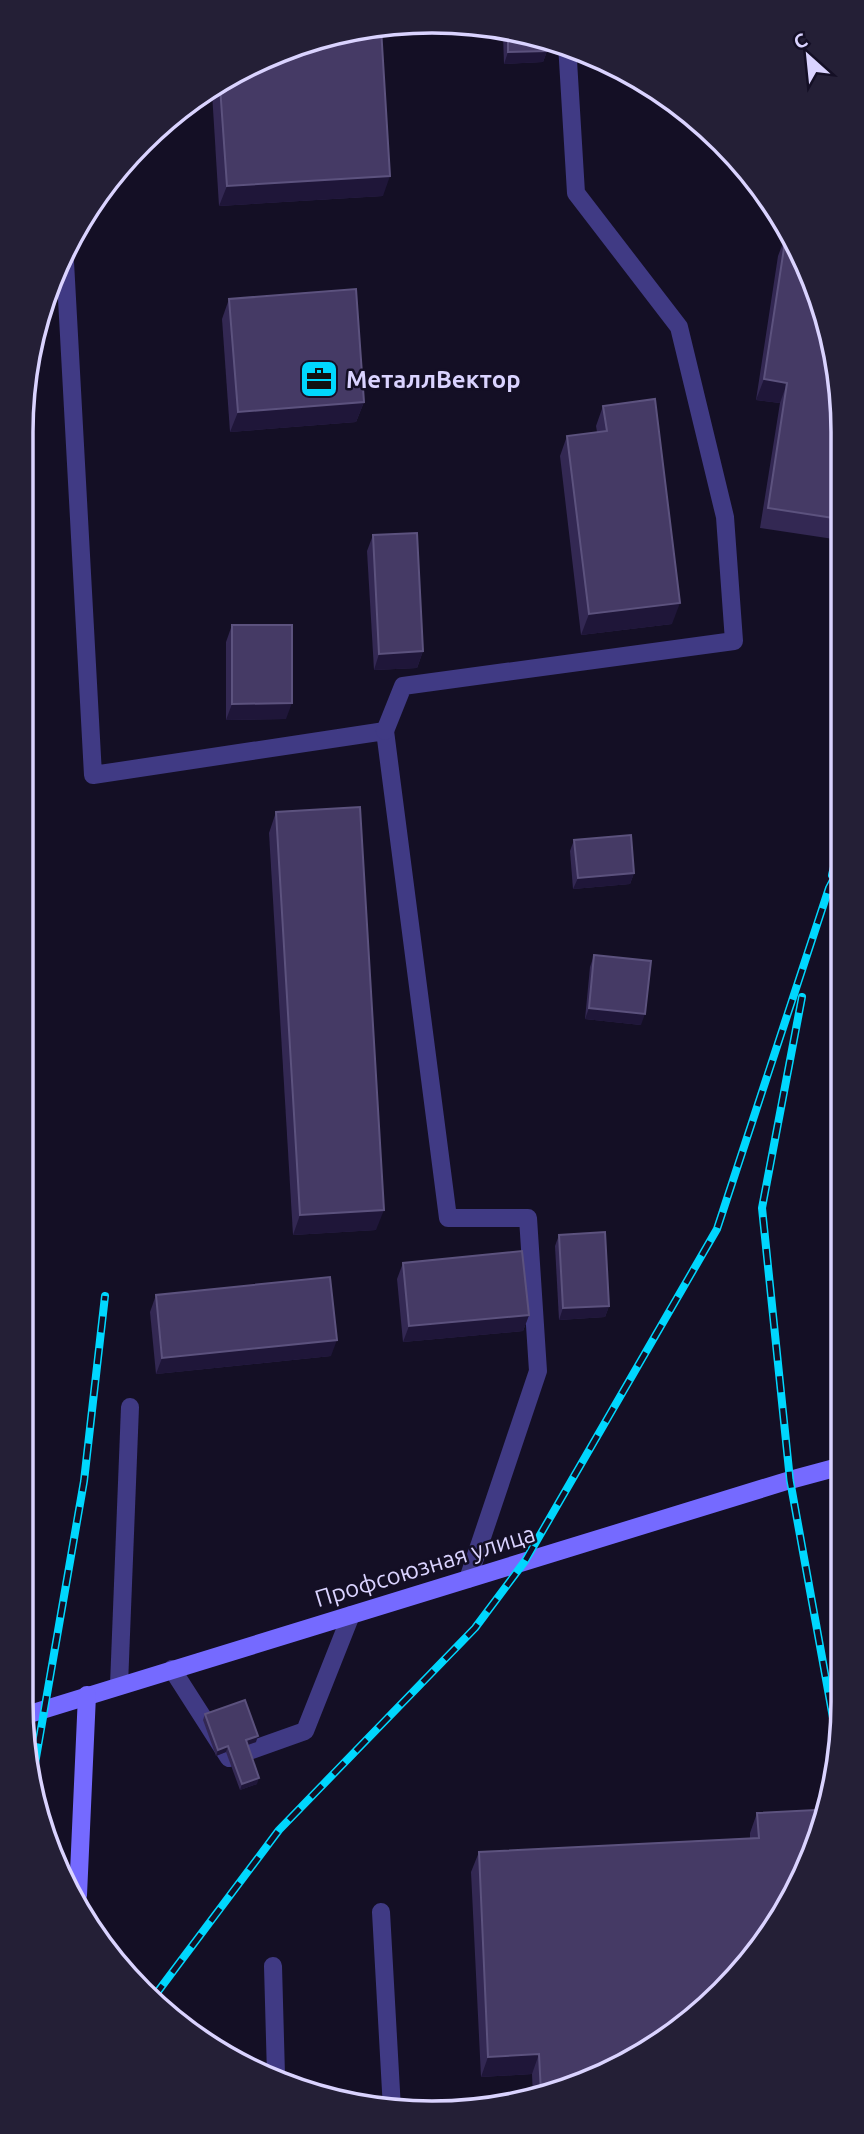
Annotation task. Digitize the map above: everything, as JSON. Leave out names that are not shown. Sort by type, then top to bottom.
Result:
[{"type":"main road","name":"Профсоюзная улица","points":[[33,1713],[831,1469]]},
{"type":"main road","points":[[78,1886],[87,1695]]},
{"type":"street","points":[[468,1578],[538,1371],[528,1218],[448,1218],[385,731],[403,686],[734,641],[725,517],[679,327],[576,193],[568,57]]},
{"type":"street","points":[[66,275],[93,775],[385,731]]},
{"type":"street","points":[[119,1685],[130,1407]]},
{"type":"street","points":[[172,1669],[229,1758],[305,1731],[351,1615]]},
{"type":"street","points":[[381,1912],[391,2098]]},
{"type":"street","points":[[273,1966],[276,2069]]},
{"type":"building","points":[[382,37],[390,176],[227,186],[221,94],[256,74],[304,54]]},
{"type":"building","points":[[508,41],[547,50],[547,51],[508,52]]},
{"type":"building","points":[[784,246],[810,304],[823,354],[830,406],[831,518],[768,508],[787,383],[764,379]]},
{"type":"building","points":[[356,289],[364,402],[238,412],[229,299]]},
{"type":"building","points":[[655,399],[680,603],[589,614],[567,436],[607,431],[603,406]]},
{"type":"building","points":[[417,533],[423,651],[379,654],[373,535]]},
{"type":"building","points":[[232,625],[292,625],[292,703],[232,704]]},
{"type":"building","points":[[360,807],[384,1210],[300,1215],[276,812]]},
{"type":"building","points":[[631,835],[634,873],[578,878],[574,840]]},
{"type":"building","points":[[594,955],[651,961],[645,1014],[589,1008]]},
{"type":"building","points":[[605,1232],[609,1306],[563,1308],[559,1235]]},
{"type":"building","points":[[522,1251],[529,1315],[409,1326],[403,1263]]},
{"type":"building","points":[[330,1277],[337,1340],[162,1358],[156,1295]]},
{"type":"building","points":[[245,1700],[258,1736],[246,1740],[259,1778],[242,1784],[228,1746],[218,1750],[205,1714]]},
{"type":"building","points":[[815,1810],[810,1830],[790,1878],[764,1924],[732,1965],[695,2002],[654,2034],[608,2060],[541,2085],[539,2054],[488,2057],[479,1852],[759,1838],[757,1813]]},
{"type":"railway","points":[[158,1991],[279,1830],[475,1628],[525,1561],[717,1229],[831,884]]},
{"type":"railway","points":[[802,997],[762,1208],[790,1480],[831,1706]]},
{"type":"railway","points":[[37,1753],[84,1481],[105,1296]]},
{"type":"place","name":"МеталлВектор","points":[[319,379]]}]
